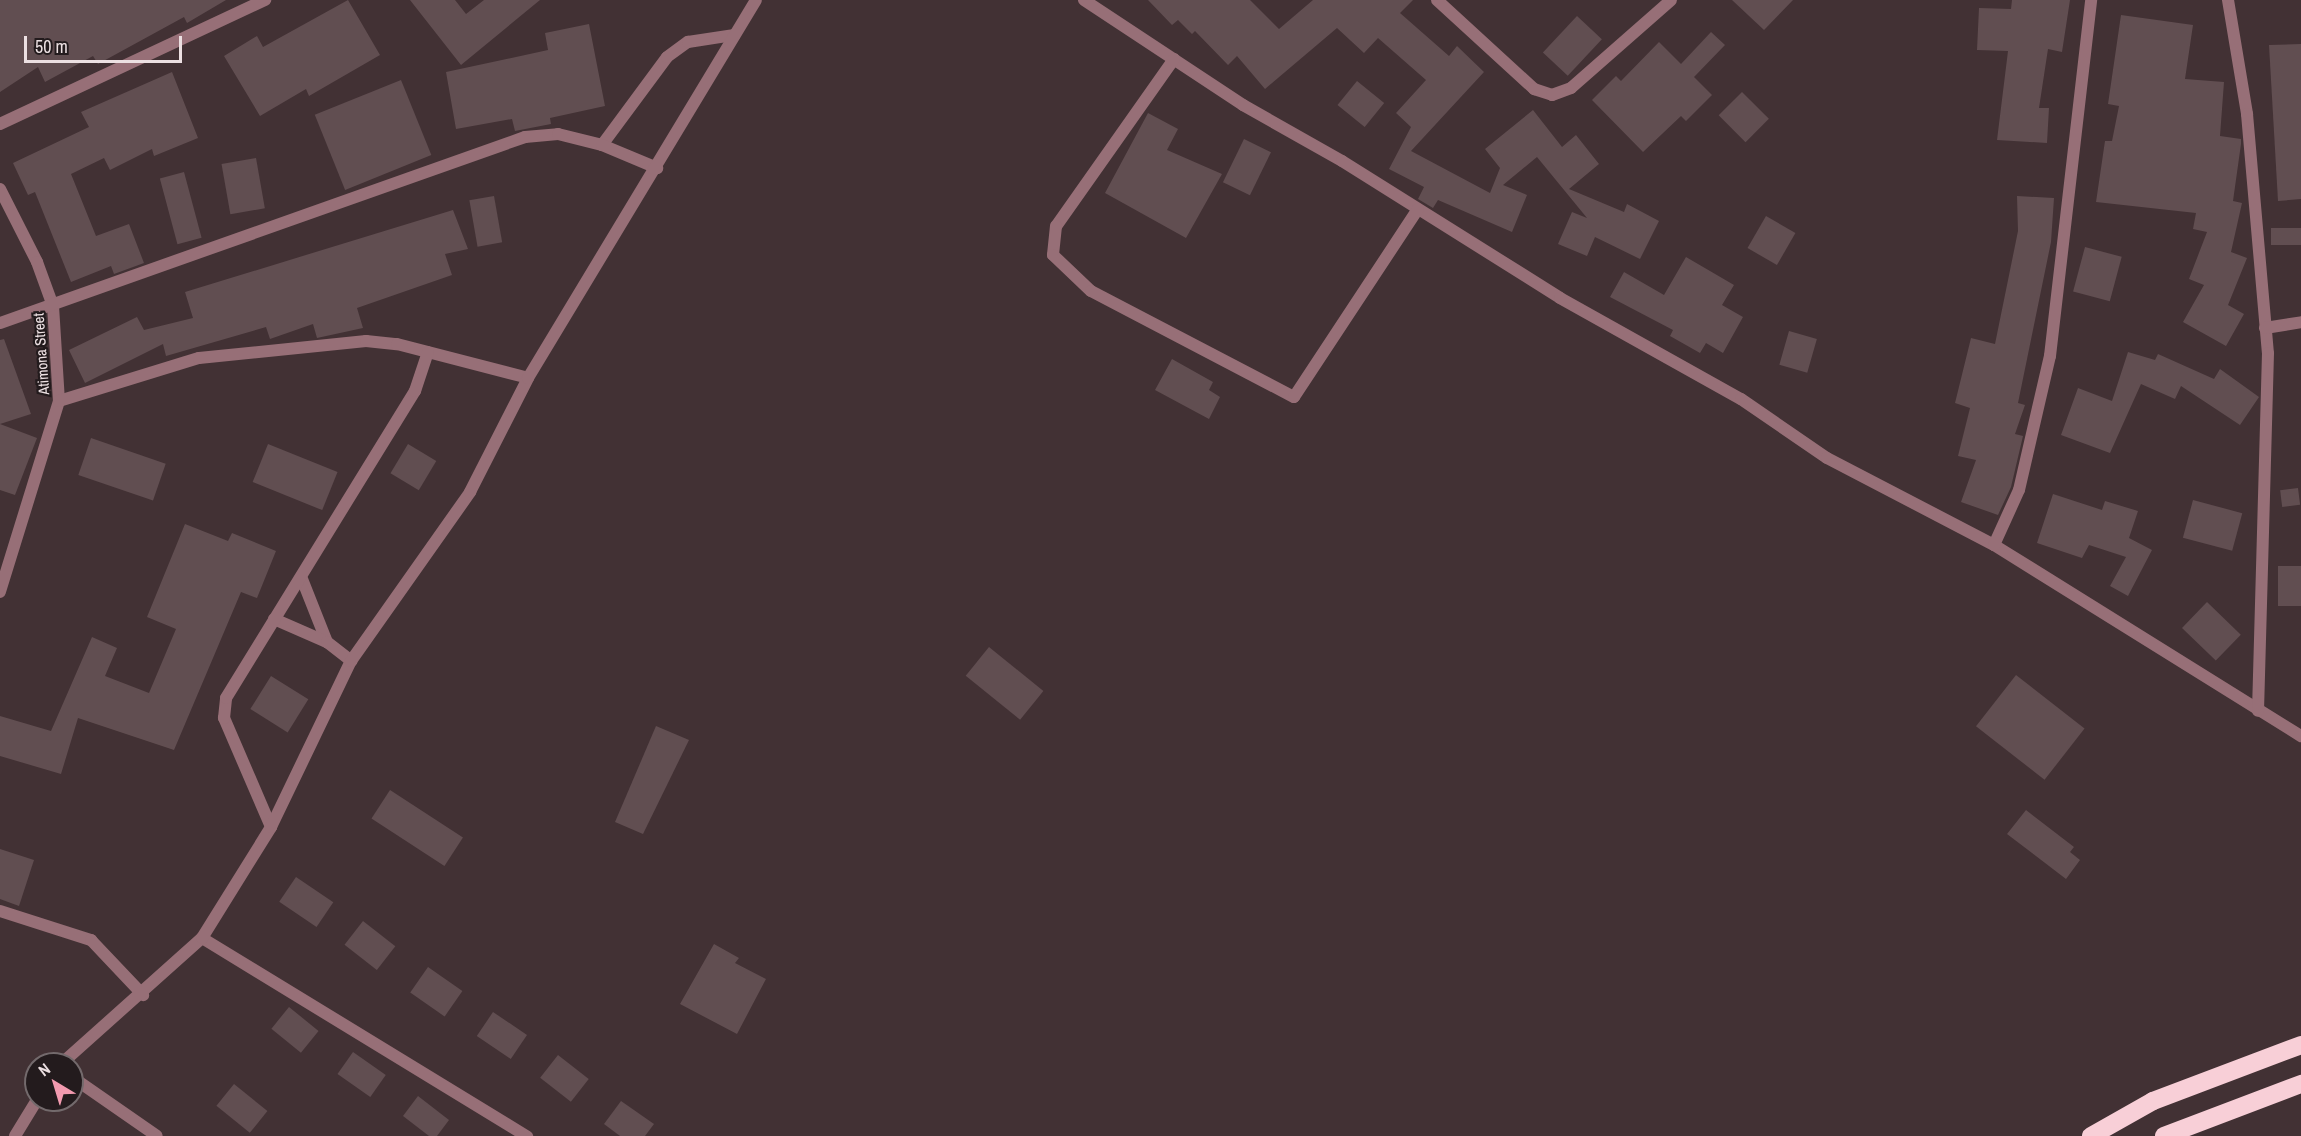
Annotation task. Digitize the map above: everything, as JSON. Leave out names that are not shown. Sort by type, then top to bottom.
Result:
[{"type":"highway","points":[[2091,1136],[2153,1101],[2301,1045]]},
{"type":"highway","points":[[2164,1136],[2301,1084]]},
{"type":"street","points":[[0,124],[265,0]]},
{"type":"street","points":[[75,1052],[143,995],[202,938],[272,827],[351,661],[470,492],[528,378],[657,168],[756,0]]},
{"type":"street","points":[[1084,0],[1174,59],[1580,310],[1741,399],[1827,458],[1995,545],[2301,736]]},
{"type":"street","points":[[1437,0],[1534,89],[1552,95],[1571,88],[1671,0]]},
{"type":"street","points":[[1995,545],[2019,490],[2050,356],[2091,0]]},
{"type":"street","points":[[2228,0],[2247,114],[2265,328],[2258,711]]},
{"type":"street","points":[[602,145],[667,57],[688,42],[734,35]]},
{"type":"street","points":[[1174,59],[1056,226],[1053,255],[1091,291],[1294,397],[1418,209]]},
{"type":"street","points":[[0,322],[53,306],[525,137],[558,134],[602,145],[657,168]]},
{"type":"street","name":"Atimona Street","points":[[0,189],[37,262],[53,306],[59,401],[0,592]]},
{"type":"street","points":[[2265,328],[2301,322]]},
{"type":"street","points":[[59,401],[199,358],[366,341],[428,352],[528,378]]},
{"type":"street","points":[[272,827],[223,708],[274,619],[302,579],[415,391],[428,352]]},
{"type":"street","points":[[302,579],[327,642]]},
{"type":"street","points":[[274,619],[327,642],[351,661]]},
{"type":"street","points":[[0,911],[91,940],[143,995]]},
{"type":"street","points":[[202,938],[527,1136]]},
{"type":"street","points":[[84,1085],[157,1136]]},
{"type":"street","points":[[15,1136],[30,1112]]},
{"type":"building","points":[[0,0],[226,0],[187,23],[184,17],[98,64],[93,56],[45,82],[38,67],[0,92]]},
{"type":"building","points":[[348,0],[380,55],[309,96],[306,89],[260,116],[224,56],[257,36],[263,47]]},
{"type":"building","points":[[410,0],[455,0],[466,14],[484,0],[540,0],[461,65]]},
{"type":"building","points":[[1148,0],[1250,0],[1279,29],[1313,0],[1413,0],[1400,13],[1449,56],[1457,46],[1484,72],[1411,151],[1490,193],[1500,168],[1485,149],[1533,110],[1562,147],[1576,135],[1599,164],[1569,189],[1624,212],[1627,204],[1659,221],[1640,259],[1595,237],[1587,256],[1558,244],[1572,212],[1587,218],[1537,157],[1503,185],[1527,195],[1512,232],[1438,200],[1433,208],[1418,199],[1424,187],[1389,169],[1411,127],[1396,113],[1426,80],[1378,38],[1364,53],[1337,28],[1265,89],[1237,56],[1228,65],[1195,31],[1192,34],[1178,20],[1172,25]]},
{"type":"building","points":[[1732,0],[1793,0],[1764,30]]},
{"type":"building","points":[[2012,0],[2070,0],[2062,52],[2048,49],[2039,108],[2049,108],[2047,143],[1997,140],[2008,51],[1977,50],[1979,8],[2011,9]]},
{"type":"building","points":[[2121,15],[2193,25],[2185,79],[2224,82],[2220,136],[2241,139],[2233,201],[2242,203],[2231,252],[2247,258],[2228,305],[2244,314],[2226,346],[2183,322],[2204,285],[2189,279],[2207,232],[2193,229],[2196,213],[2096,202],[2105,141],[2112,141],[2119,106],[2108,104]]},
{"type":"building","points":[[1577,16],[1602,39],[1568,76],[1543,53]]},
{"type":"building","points":[[589,24],[605,106],[550,118],[551,124],[515,131],[512,119],[456,129],[446,72],[548,50],[545,33]]},
{"type":"building","points":[[1711,32],[1725,45],[1694,77],[1712,95],[1686,121],[1681,116],[1643,152],[1592,100],[1616,76],[1621,81],[1659,42],[1681,64]]},
{"type":"building","points":[[2301,44],[2301,199],[2278,201],[2269,45]]},
{"type":"building","points":[[172,72],[198,138],[154,156],[152,149],[110,170],[104,158],[71,174],[96,236],[129,224],[144,263],[114,274],[111,266],[71,282],[35,192],[28,195],[13,163],[89,127],[81,112]]},
{"type":"building","points":[[401,80],[431,155],[345,190],[315,115]]},
{"type":"building","points":[[1357,81],[1384,103],[1365,127],[1337,105]]},
{"type":"building","points":[[1742,92],[1769,119],[1746,142],[1719,115]]},
{"type":"building","points":[[1148,113],[1178,129],[1167,150],[1222,174],[1186,238],[1105,193]]},
{"type":"building","points":[[1244,139],[1271,152],[1250,195],[1223,182]]},
{"type":"building","points":[[256,158],[265,208],[230,214],[222,164]]},
{"type":"building","points":[[184,172],[202,238],[177,244],[160,178]]},
{"type":"building","points":[[494,196],[502,242],[478,247],[469,200]]},
{"type":"building","points":[[2017,196],[2054,198],[2051,242],[2018,403],[2025,405],[2015,434],[2023,436],[2011,487],[1998,515],[1961,502],[1976,460],[1958,456],[1970,408],[1955,403],[1971,338],[1995,344],[2018,231]]},
{"type":"building","points":[[453,210],[468,249],[445,254],[452,275],[357,308],[363,328],[317,338],[313,324],[270,339],[266,327],[166,356],[163,344],[85,383],[69,350],[137,317],[144,330],[193,318],[185,292]]},
{"type":"building","points":[[1766,216],[1795,233],[1777,265],[1748,248]]},
{"type":"building","points":[[2271,228],[2301,228],[2301,245],[2271,245]]},
{"type":"building","points":[[2085,247],[2122,257],[2110,301],[2073,291]]},
{"type":"building","points":[[1686,257],[1734,285],[1722,305],[1743,317],[1723,353],[1706,343],[1700,353],[1670,336],[1673,330],[1610,297],[1624,272],[1664,295]]},
{"type":"building","points":[[1789,331],[1817,339],[1807,373],[1779,365]]},
{"type":"building","points":[[4,339],[31,414],[0,424],[0,340]]},
{"type":"building","points":[[2128,352],[2155,360],[2158,354],[2214,379],[2220,369],[2259,397],[2240,425],[2181,386],[2175,399],[2141,384],[2110,453],[2061,435],[2078,388],[2112,401]]},
{"type":"building","points":[[1172,359],[1213,382],[1209,390],[1220,397],[1209,419],[1155,390]]},
{"type":"building","points":[[0,424],[37,438],[15,495],[0,490]]},
{"type":"building","points":[[91,438],[166,464],[153,501],[78,475]]},
{"type":"building","points":[[268,444],[338,472],[322,510],[253,482]]},
{"type":"building","points":[[408,444],[436,461],[419,490],[390,473]]},
{"type":"building","points":[[2298,488],[2300,505],[2282,507],[2280,490]]},
{"type":"building","points":[[2053,494],[2102,510],[2105,501],[2138,511],[2129,538],[2152,550],[2128,596],[2110,586],[2126,557],[2089,545],[2082,558],[2037,543]]},
{"type":"building","points":[[2193,500],[2242,513],[2232,551],[2183,538]]},
{"type":"building","points":[[185,524],[228,541],[232,533],[276,551],[257,598],[241,592],[174,750],[78,718],[61,774],[0,756],[0,716],[51,731],[92,637],[117,648],[105,676],[149,693],[176,629],[147,617]]},
{"type":"building","points":[[2278,566],[2301,566],[2301,606],[2278,606]]},
{"type":"building","points":[[2207,602],[2241,635],[2216,661],[2182,628]]},
{"type":"building","points":[[989,647],[1043,691],[1020,720],[966,676]]},
{"type":"building","points":[[2016,675],[2085,729],[2045,780],[1976,726]]},
{"type":"building","points":[[271,676],[308,699],[288,732],[250,709]]},
{"type":"building","points":[[656,726],[689,740],[643,834],[615,822]]},
{"type":"building","points":[[390,790],[463,837],[444,866],[371,819]]},
{"type":"building","points":[[2026,810],[2074,847],[2070,852],[2080,860],[2066,879],[2007,834]]},
{"type":"building","points":[[0,849],[34,860],[19,906],[0,899]]},
{"type":"building","points":[[296,877],[333,902],[317,927],[279,902]]},
{"type":"building","points":[[363,921],[395,946],[377,970],[345,945]]},
{"type":"building","points":[[714,944],[739,958],[735,963],[766,979],[737,1034],[680,1004]]},
{"type":"building","points":[[428,967],[462,991],[445,1016],[410,992]]},
{"type":"building","points":[[289,1007],[319,1031],[301,1053],[271,1029]]},
{"type":"building","points":[[493,1012],[527,1035],[511,1059],[477,1036]]},
{"type":"building","points":[[353,1052],[386,1075],[370,1097],[338,1074]]},
{"type":"building","points":[[558,1055],[589,1079],[571,1102],[540,1078]]},
{"type":"building","points":[[234,1084],[267,1111],[250,1133],[216,1106]]},
{"type":"building","points":[[418,1096],[449,1120],[437,1136],[429,1136],[403,1116]]},
{"type":"building","points":[[621,1101],[654,1124],[645,1136],[620,1136],[604,1124]]}]
